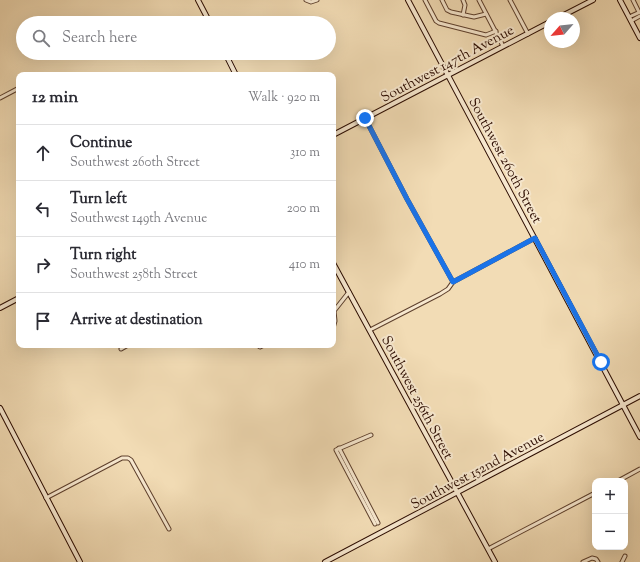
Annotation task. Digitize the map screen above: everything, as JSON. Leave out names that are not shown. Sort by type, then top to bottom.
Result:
[{"type":"street","points":[[198,0],[206,16]]},
{"type":"street","points":[[306,0],[311,2],[317,0]]},
{"type":"street","name":"Southwest 260th Street","points":[[408,0],[640,437]]},
{"type":"street","points":[[425,0],[439,24],[486,35],[496,31]]},
{"type":"street","points":[[442,0],[449,11],[476,17],[486,14]]},
{"type":"street","points":[[463,0],[465,5],[463,14]]},
{"type":"street","points":[[479,0],[503,46]]},
{"type":"street","points":[[510,0],[528,34]]},
{"type":"street","points":[[570,12],[593,0]]},
{"type":"street","points":[[620,0],[640,38]]},
{"type":"street","points":[[630,19],[640,13],[633,0]]},
{"type":"street","name":"Southwest 147th Avenue","points":[[336,133],[544,25]]},
{"type":"street","points":[[228,60],[234,72]]},
{"type":"street","points":[[0,98],[16,90]]},
{"type":"street","points":[[365,118],[407,199],[453,282]]},
{"type":"street","points":[[370,330],[440,294],[448,289],[453,282],[535,238]]},
{"type":"street","name":"Southwest 256th Street","points":[[336,269],[495,562]]},
{"type":"street","points":[[336,308],[349,292]]},
{"type":"street","points":[[0,308],[16,300]]},
{"type":"street","name":"Southwest 152nd Avenue","points":[[325,562],[640,396]]},
{"type":"street","points":[[0,408],[80,562]]},
{"type":"street","points":[[370,434],[339,448],[377,524]]},
{"type":"street","points":[[46,498],[122,458],[128,458],[131,460],[169,529]]},
{"type":"street","points":[[624,478],[640,469]]},
{"type":"street","points":[[488,549],[592,495]]},
{"type":"street","points":[[622,562],[625,556]]},
{"type":"street","points":[[583,562],[592,558],[596,559],[598,562]]},
{"type":"route","points":[[365,118],[407,199],[453,282],[535,238],[601,362]]}]
